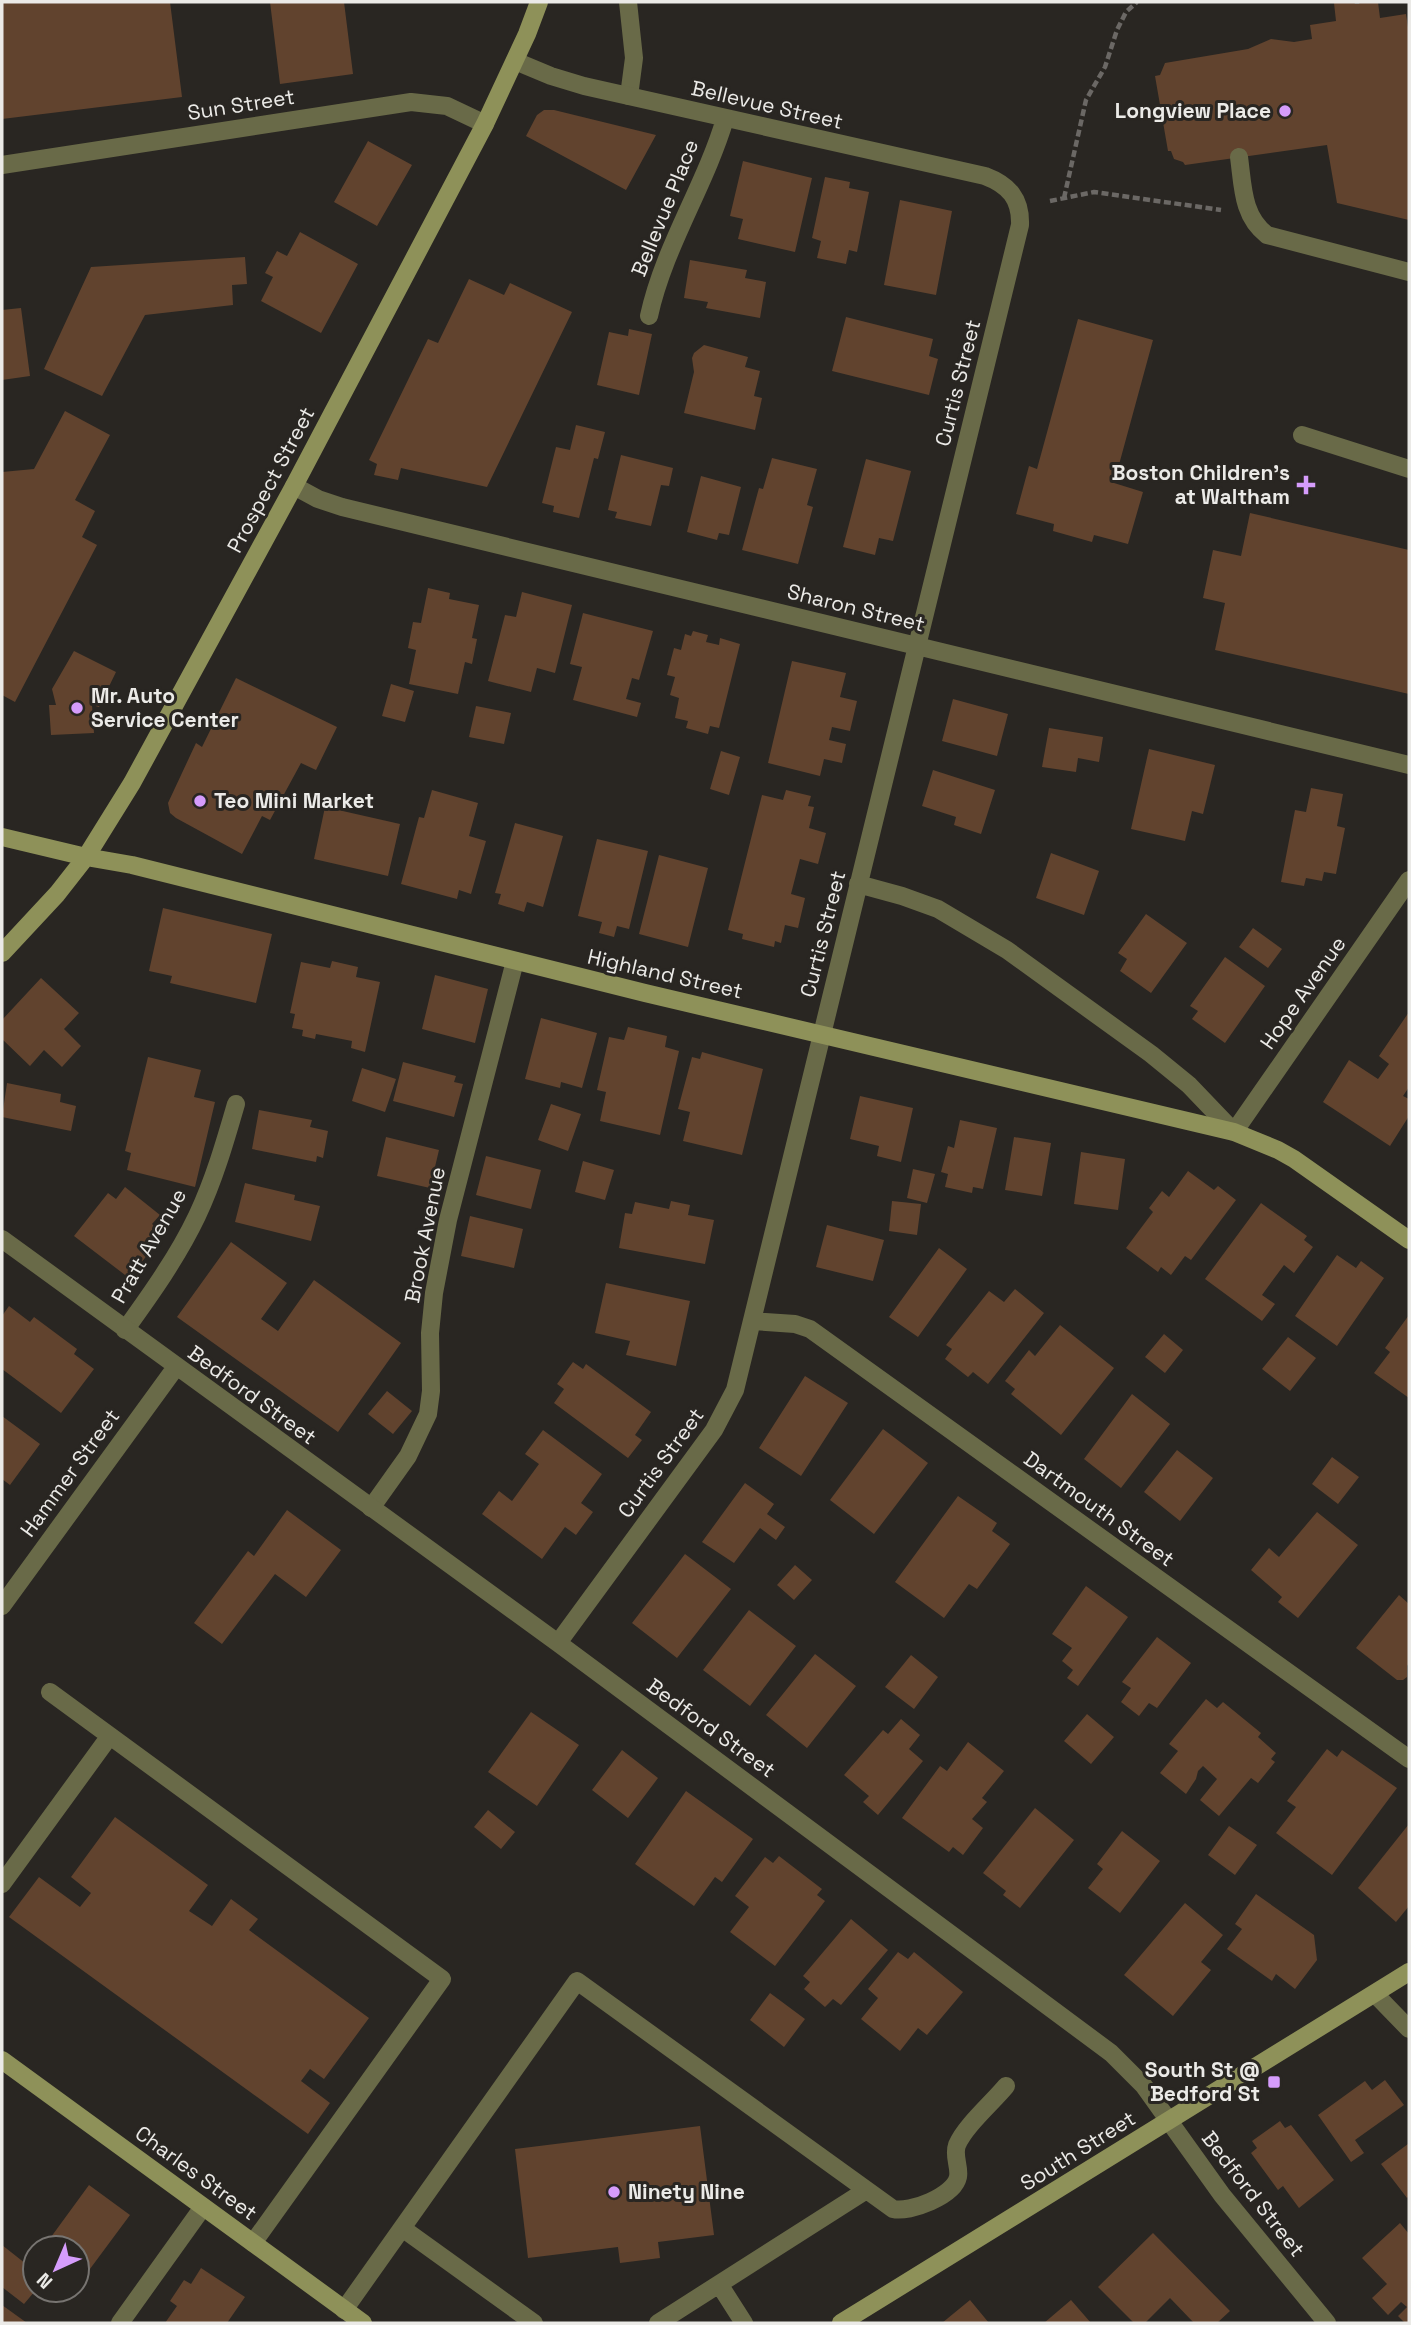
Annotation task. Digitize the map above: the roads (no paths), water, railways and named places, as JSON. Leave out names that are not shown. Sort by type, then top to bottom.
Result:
[{"type":"street","name":"Prospect Street","points":[[2,953],[57,894],[86,858],[132,783],[294,486],[485,124],[539,2]]},
{"type":"street","points":[[628,2],[634,58],[629,96]]},
{"type":"street","name":"Bellevue Street","points":[[515,61],[559,78],[629,96],[985,176],[1009,190]]},
{"type":"street","name":"Sun Street","points":[[2,165],[411,102],[447,106],[485,124]]},
{"type":"street","name":"Bellevue Place","points":[[649,316],[657,285],[713,154],[725,119]]},
{"type":"street","points":[[1239,156],[1249,216],[1267,235],[1409,272]]},
{"type":"street","name":"Curtis Street","points":[[558,1643],[724,1414],[735,1390],[1020,225],[1019,206],[1009,190]]},
{"type":"street","points":[[1302,435],[1409,469]]},
{"type":"street","name":"Sharon Street","points":[[294,486],[318,499],[349,509],[1409,765]]},
{"type":"street","name":"Highland Street","points":[[2,836],[1234,1132],[1294,1159],[1409,1240]]},
{"type":"street","name":"Hope Avenue","points":[[1234,1132],[1409,880]]},
{"type":"street","name":"Highland Street","points":[[858,884],[902,895],[938,909],[1007,950],[1189,1085],[1234,1132]]},
{"type":"street","name":"Brook Avenue","points":[[371,1508],[408,1456],[428,1414],[431,1391],[430,1333],[447,1220],[515,961]]},
{"type":"street","name":"Pratt Avenue","points":[[125,1330],[196,1218],[219,1161],[236,1104]]},
{"type":"street","name":"Bedford Street","points":[[2,1240],[558,1643],[1111,2053],[1134,2074],[1222,2194],[1327,2323]]},
{"type":"street","name":"Dartmouth Street","points":[[752,1321],[795,1324],[810,1329],[1409,1759]]},
{"type":"street","name":"Hammer Street","points":[[2,1606],[176,1367]]},
{"type":"street","points":[[50,1692],[442,1979],[253,2243]]},
{"type":"street","points":[[2,1884],[109,1737]]},
{"type":"street","name":"South Street","points":[[841,2323],[1409,1972]]},
{"type":"street","points":[[344,2310],[577,1981],[886,2206],[902,2211],[928,2202],[950,2189],[958,2179],[958,2144],[1006,2086]]},
{"type":"street","points":[[1375,1994],[1409,2029]]},
{"type":"street","name":"Charles Street","points":[[2,2060],[363,2323]]},
{"type":"street","points":[[657,2323],[865,2191]]},
{"type":"street","points":[[120,2323],[203,2207]]},
{"type":"street","points":[[402,2228],[534,2323]]},
{"type":"street","points":[[719,2284],[744,2323]]},
{"type":"place","name":"Longview Place","points":[[1285,111]]},
{"type":"place","name":"Boston Children's at Waltham","points":[[1306,485]]},
{"type":"place","name":"Mr. Auto Service Center","points":[[77,708]]},
{"type":"place","name":"Teo Mini Market","points":[[200,801]]},
{"type":"place","name":"South St @ Bedford St","points":[[1274,2082]]},
{"type":"place","name":"Ninety Nine","points":[[614,2192]]}]
